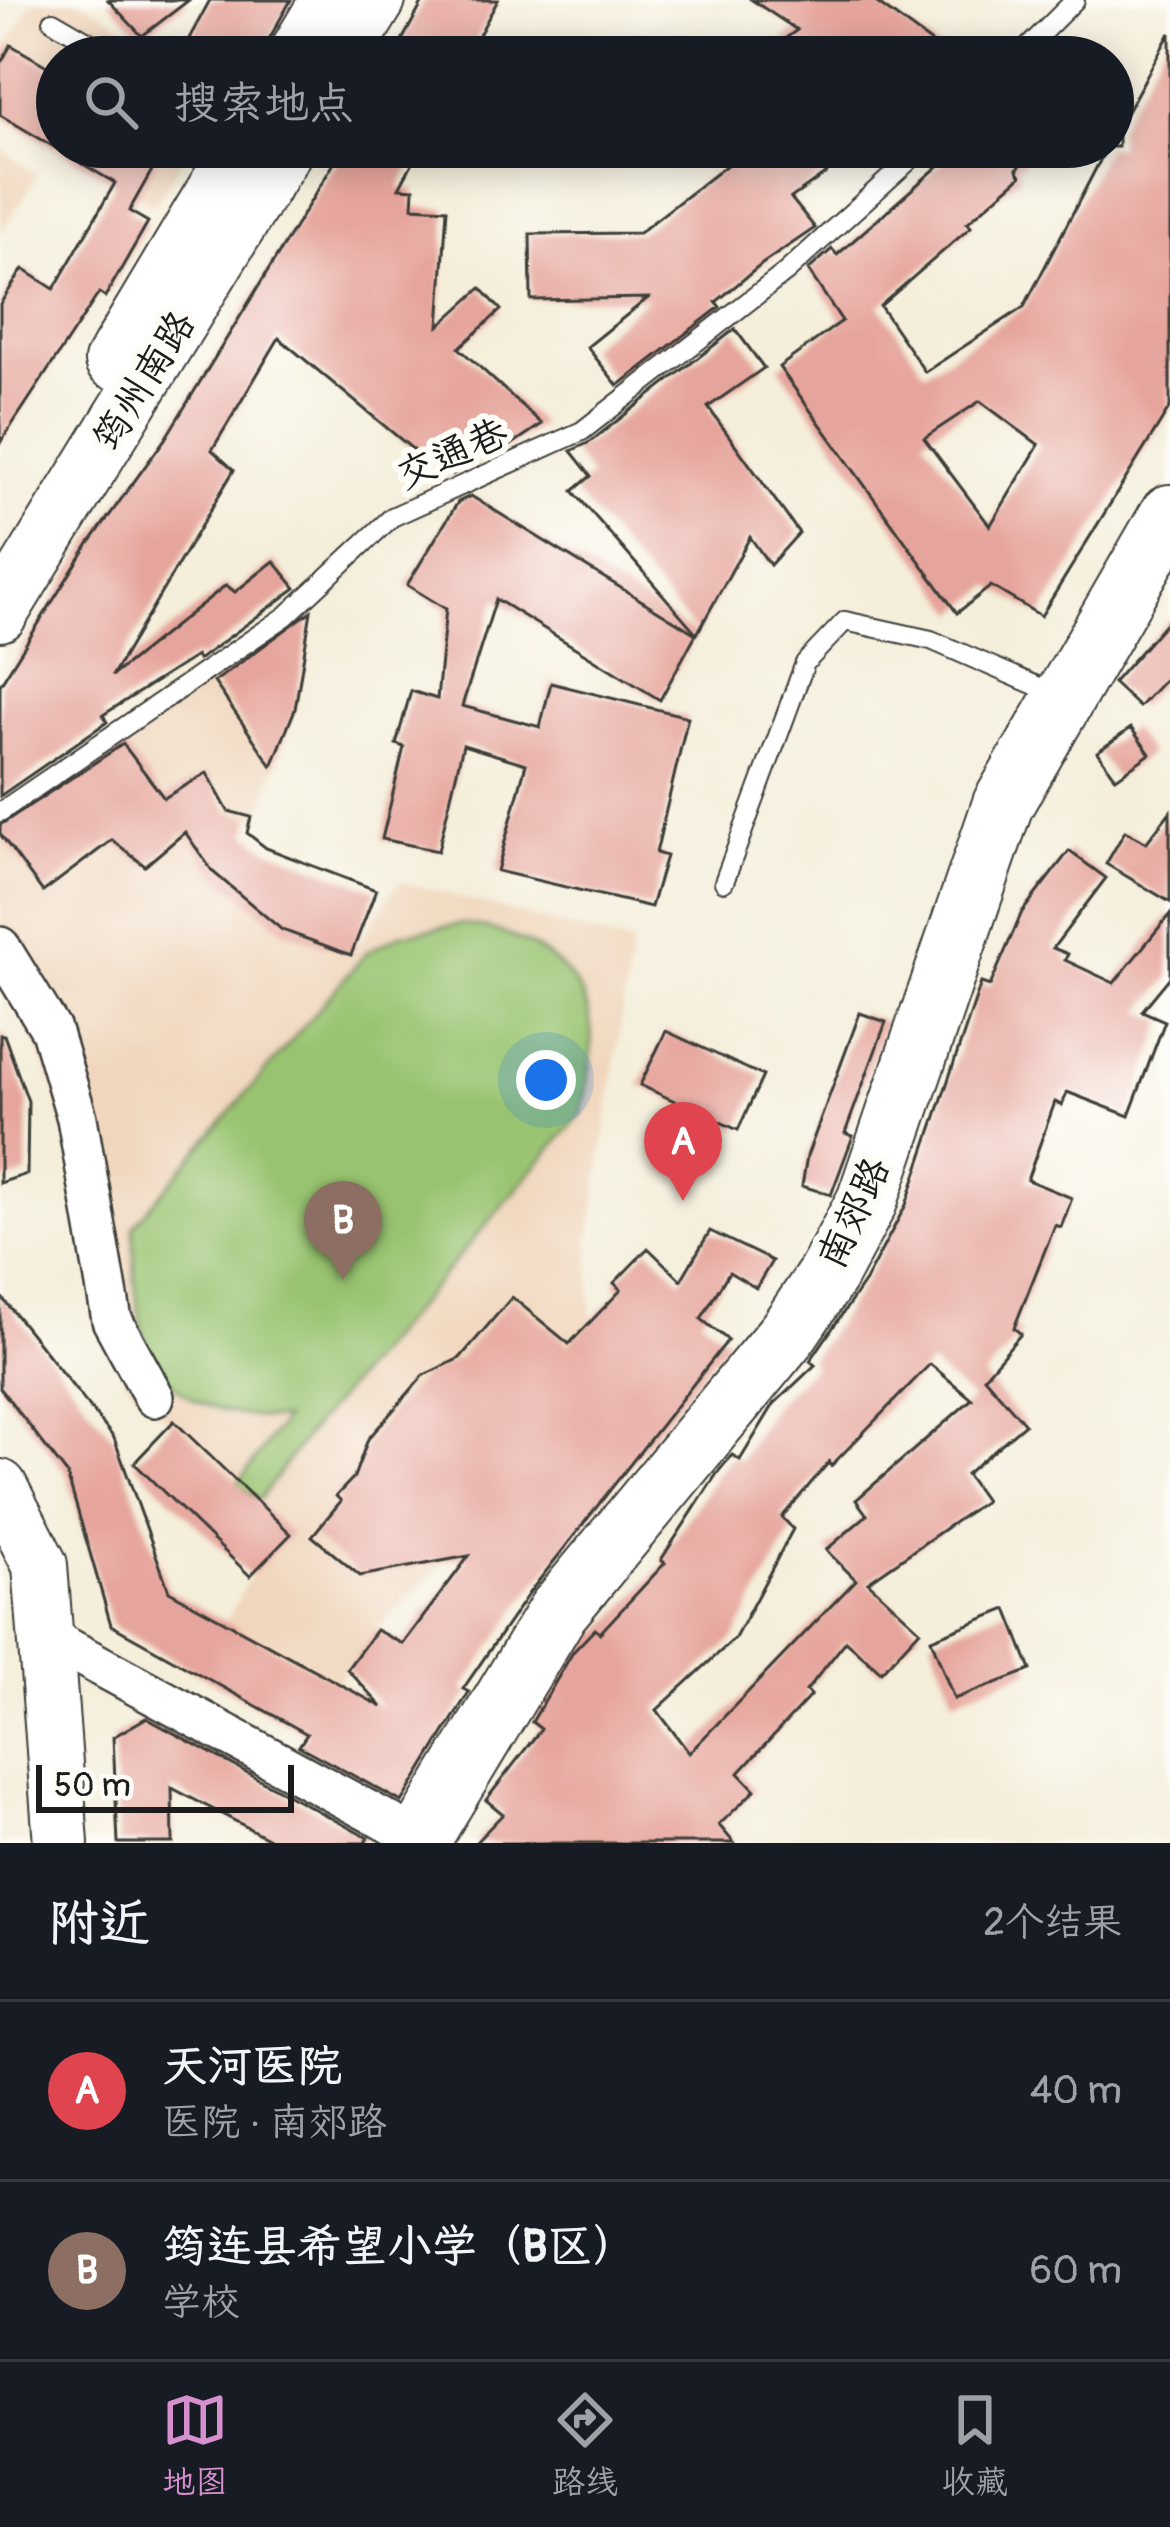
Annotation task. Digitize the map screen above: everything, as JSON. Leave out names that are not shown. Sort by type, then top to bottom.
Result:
[{"type":"main road","points":[[322,17],[378,0]]},
{"type":"main road","name":"筠州南路","points":[[0,550],[234,168]]},
{"type":"main road","name":"筠州南路","points":[[0,614],[236,168]]},
{"type":"main road","name":"南郊路","points":[[419,1841],[558,1611],[788,1333],[828,1274],[867,1201],[1003,804],[1170,515]]},
{"type":"main road","points":[[7,1517],[40,1565],[61,1843]]},
{"type":"street","points":[[0,947],[51,1030],[77,1118],[112,1320],[154,1397]]},
{"type":"street","points":[[49,1638],[419,1841]]},
{"type":"lane","points":[[1039,36],[1076,0]]},
{"type":"lane","points":[[53,21],[79,36]]},
{"type":"lane","name":"交通巷","points":[[0,812],[286,616],[392,517],[582,431],[786,272],[901,168]]},
{"type":"lane","points":[[724,881],[805,663],[845,622],[931,640],[1064,698]]},
{"type":"shaded area","points":[[33,0],[80,0],[141,36],[36,36],[36,136],[0,115],[0,56]]},
{"type":"shaded area","points":[[0,148],[38,175],[0,234]]},
{"type":"shaded area","points":[[90,168],[177,168],[154,206]]},
{"type":"shaded area","points":[[311,610],[295,709],[258,819],[228,810],[207,773],[164,798],[122,742]]},
{"type":"shaded area","points":[[185,832],[213,872],[282,930],[351,955],[399,881],[632,944],[590,1239],[591,1321],[483,1523],[376,1630],[335,1684],[226,1622],[250,1576],[290,1534],[123,1379],[54,1089],[10,984],[0,975],[0,834],[44,891],[112,840],[145,866]]},
{"type":"green space","points":[[461,924],[521,941],[573,981],[584,999],[591,1032],[581,1114],[308,1433],[260,1499],[237,1485],[284,1419],[238,1415],[203,1404],[176,1387],[157,1365],[137,1304],[134,1225],[367,952],[401,934]]},
{"type":"building","points":[[108,0],[189,0],[142,36]]},
{"type":"building","points":[[210,0],[291,0],[271,36],[190,36]]},
{"type":"building","points":[[424,0],[498,0],[478,36],[404,36]]},
{"type":"building","points":[[752,0],[873,0],[922,36],[789,36],[797,30]]},
{"type":"building","points":[[1170,33],[1170,407],[1041,616],[991,586],[957,613],[779,367],[842,321],[808,270],[832,249],[837,255],[936,168],[1018,168],[1021,176],[967,223],[971,227],[880,306],[925,372],[1024,307],[1096,168],[1134,168],[1134,99]],"holes":[[[980,401],[1039,445],[990,526],[924,438]]]},
{"type":"building","points":[[11,45],[36,60],[36,136],[0,115],[0,64]]},
{"type":"building","points":[[90,168],[153,168],[129,211],[148,222],[105,297],[99,293],[0,443],[0,304],[23,269],[54,289],[115,183]]},
{"type":"building","points":[[331,168],[410,168],[399,188],[414,189],[413,207],[447,209],[439,326],[481,288],[501,310],[459,348],[542,424],[505,449],[491,433],[453,474],[417,453],[279,338],[212,450],[234,470],[112,676],[226,585],[235,592],[274,561],[296,588],[198,660],[196,656],[103,715],[107,722],[0,796],[0,685],[88,545],[165,439]]},
{"type":"building","points":[[723,168],[833,168],[791,198],[815,228],[762,264],[716,302],[720,307],[618,386],[587,347],[648,298],[531,300],[530,234],[639,233]]},
{"type":"building","points":[[735,329],[764,368],[708,407],[799,533],[770,565],[750,537],[697,634],[573,491],[591,476],[571,451],[590,442]]},
{"type":"building","points":[[471,496],[696,634],[660,700],[496,599],[462,706],[540,727],[551,683],[688,717],[656,853],[666,856],[651,907],[497,871],[526,764],[463,745],[438,851],[382,839],[404,747],[396,744],[411,691],[437,699],[446,609],[407,585],[458,502]]},
{"type":"building","points":[[311,611],[295,709],[272,766],[214,682]]},
{"type":"building","points":[[1170,618],[1170,674],[1139,707],[1113,683]]},
{"type":"building","points":[[1131,728],[1150,754],[1116,778],[1097,752]]},
{"type":"building","points":[[123,744],[164,798],[207,773],[228,811],[251,817],[247,833],[266,848],[376,890],[351,955],[282,930],[213,872],[185,832],[145,866],[112,840],[43,892],[0,834],[0,825]]},
{"type":"building","points":[[1170,812],[1170,902],[1106,864],[1125,831],[1146,843]]},
{"type":"building","points":[[1069,851],[1106,878],[1053,948],[1068,954],[1065,960],[1114,983],[1170,914],[1170,977],[1142,1011],[1165,1021],[1129,1116],[1067,1092],[1062,1105],[1055,1102],[1027,1180],[1072,1198],[1061,1227],[1055,1225],[1014,1328],[1021,1334],[984,1377],[1025,1424],[966,1474],[985,1501],[868,1582],[920,1630],[881,1672],[846,1641],[806,1691],[811,1695],[739,1773],[755,1790],[719,1825],[734,1843],[475,1843],[503,1814],[486,1800],[541,1729],[532,1722],[573,1652],[595,1629],[600,1633],[665,1563],[661,1560],[718,1472],[732,1455],[740,1460],[774,1404],[815,1365],[810,1361],[865,1281],[906,1205],[981,983],[990,986],[1022,912]],"holes":[[[930,1364],[972,1399],[856,1500],[867,1515],[826,1550],[856,1580],[689,1753],[657,1710],[735,1638],[793,1529],[782,1517],[829,1462],[831,1466]]]},
{"type":"building","points":[[860,1013],[886,1022],[845,1133],[853,1136],[831,1195],[802,1186],[807,1156]]},
{"type":"building","points":[[666,1031],[763,1076],[738,1130],[640,1085]]},
{"type":"building","points":[[0,1035],[4,1035],[28,1101],[27,1174],[0,1183]]},
{"type":"building","points":[[710,1231],[772,1261],[756,1288],[729,1272],[701,1319],[728,1340],[529,1593],[463,1689],[469,1692],[402,1802],[299,1746],[307,1734],[111,1625],[67,1474],[0,1388],[0,1295],[114,1438],[169,1591],[382,1707],[347,1669],[376,1630],[403,1644],[469,1556],[360,1576],[312,1536],[341,1501],[336,1496],[354,1477],[368,1439],[424,1375],[460,1358],[512,1297],[569,1344],[621,1290],[614,1283],[648,1248],[681,1280]]},
{"type":"building","points":[[174,1421],[291,1534],[250,1576],[134,1463]]},
{"type":"building","points":[[1007,1609],[1031,1670],[954,1699],[931,1639]]},
{"type":"building","points":[[146,1718],[368,1838],[365,1843],[277,1843],[172,1788],[173,1843],[118,1843],[113,1737]]},
{"type":"place","name":"天河医院","points":[[683,1201]]},
{"type":"place","name":"筠连县希望小学（B区）","points":[[343,1280]]}]
